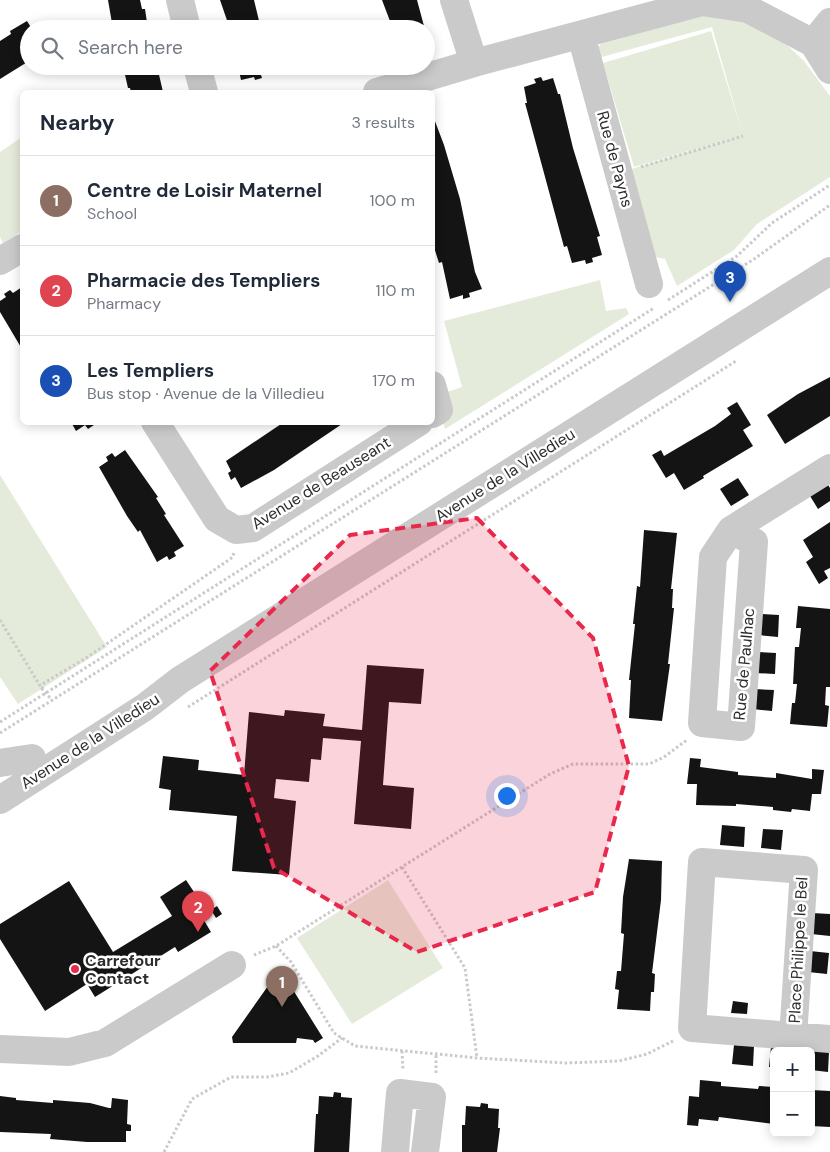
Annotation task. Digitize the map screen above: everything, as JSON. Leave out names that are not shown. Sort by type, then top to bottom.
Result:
[{"type":"street","points":[[180,0],[185,20]]},
{"type":"street","points":[[454,0],[474,63]]},
{"type":"street","points":[[435,75],[702,2],[748,9],[813,43],[830,70]]},
{"type":"street","points":[[813,43],[830,22]]},
{"type":"street","name":"Rue de Payns","points":[[581,35],[649,284]]},
{"type":"street","points":[[199,75],[203,90]]},
{"type":"street","points":[[384,90],[434,75]]},
{"type":"street","points":[[0,261],[20,249]]},
{"type":"street","name":"Avenue de la Villedieu","points":[[0,800],[145,707],[180,680],[830,271]]},
{"type":"street","points":[[435,395],[439,410],[435,412]]},
{"type":"street","name":"Avenue de Beauseant","points":[[157,425],[217,519],[236,530],[253,528],[414,425]]},
{"type":"street","points":[[702,723],[713,558],[731,530],[830,468]]},
{"type":"street","name":"Rue de Paulhac","points":[[702,723],[741,727],[754,542],[731,530]]},
{"type":"street","name":"Avenue de la Villedieu","points":[[0,778],[138,697],[180,680]]},
{"type":"street","points":[[0,763],[32,758]]},
{"type":"street","name":"Place Philippe le Bel","points":[[702,862],[804,870],[794,1036],[692,1028],[702,862]]},
{"type":"street","points":[[0,1049],[69,1052],[105,1043],[232,965]]},
{"type":"street","points":[[794,1036],[830,1039]]},
{"type":"street","points":[[394,1152],[400,1093],[432,1097],[425,1152]]},
{"type":"path","points":[[619,173],[743,136]]},
{"type":"path","points":[[0,722],[738,256],[772,224],[830,185]]},
{"type":"path","points":[[0,733],[745,264],[830,205]]},
{"type":"path","points":[[182,711],[737,360]]},
{"type":"path","points":[[42,689],[44,683],[86,658],[233,558],[236,530]]},
{"type":"path","points":[[0,620],[42,689],[52,700]]},
{"type":"path","points":[[232,965],[276,946],[550,774],[573,764],[649,764],[679,748],[694,734],[702,723]]},
{"type":"path","points":[[402,867],[465,968],[477,1058]]},
{"type":"path","points":[[276,946],[291,962],[334,1033],[355,1046],[477,1058],[566,1063],[619,1061],[647,1054],[680,1037],[692,1028]]},
{"type":"path","points":[[164,1152],[192,1099],[231,1078],[267,1077],[289,1073],[318,1056],[342,1038]]},
{"type":"highlighted area","points":[[477,518],[593,638],[629,766],[595,892],[417,952],[274,868],[210,671],[350,535]]},
{"type":"green space","points":[[682,16],[708,16],[741,21],[761,28],[787,45],[804,61],[830,96],[830,177],[757,224],[734,250],[677,286],[665,259],[655,257],[625,171],[743,135],[634,167],[603,63],[711,31],[742,133],[712,27],[598,58],[596,50],[607,36]]},
{"type":"green space","points":[[20,138],[20,232],[3,243],[0,237],[0,152]]},
{"type":"green space","points":[[600,280],[606,311],[626,308],[629,314],[445,429],[440,413],[441,394],[462,387],[444,321]]},
{"type":"green space","points":[[0,475],[107,647],[18,704],[0,677]]},
{"type":"green space","points":[[388,880],[443,968],[352,1024],[297,938]]},
{"type":"building","points":[[108,0],[140,0],[142,9],[145,9],[147,20],[111,20]]},
{"type":"building","points":[[220,0],[254,0],[259,20],[227,20]]},
{"type":"building","points":[[382,0],[417,0],[422,20],[390,20]]},
{"type":"building","points":[[20,25],[20,67],[0,79],[0,41],[11,34],[10,31]]},
{"type":"building","points":[[125,75],[159,75],[163,90],[130,90],[128,88]]},
{"type":"building","points":[[240,75],[261,75],[262,78],[255,80],[254,77],[241,80]]},
{"type":"building","points":[[541,77],[543,81],[553,78],[558,94],[560,94],[573,148],[600,236],[597,237],[602,255],[592,258],[593,262],[586,264],[585,260],[572,263],[567,246],[564,247],[525,103],[527,103],[524,87],[536,83],[534,79]]},
{"type":"building","points":[[435,121],[460,199],[475,272],[482,289],[469,293],[470,297],[463,299],[463,295],[450,299],[442,262],[439,263],[435,250]]},
{"type":"building","points":[[20,288],[20,346],[0,312],[0,301],[6,297],[4,294],[10,290],[13,293]]},
{"type":"building","points":[[830,377],[830,416],[785,444],[767,415],[798,394]]},
{"type":"building","points":[[737,402],[751,425],[743,430],[753,446],[703,476],[704,478],[684,490],[674,473],[666,478],[652,455],[661,450],[664,456],[715,426],[731,414],[727,408]]},
{"type":"building","points":[[73,425],[85,425],[76,431]]},
{"type":"building","points":[[85,425],[94,425],[88,429]]},
{"type":"building","points":[[280,425],[341,425],[274,470],[241,488],[235,477],[231,480],[228,473],[231,471],[226,461]]},
{"type":"building","points":[[125,450],[158,497],[156,498],[166,514],[164,515],[184,546],[174,552],[176,556],[169,560],[167,556],[157,562],[140,530],[138,532],[127,516],[99,467],[108,461],[106,457],[112,453],[115,457]]},
{"type":"building","points":[[738,478],[749,495],[731,506],[720,489]]},
{"type":"building","points":[[825,480],[830,488],[830,501],[818,509],[807,491]]},
{"type":"building","points":[[830,522],[830,568],[824,571],[828,578],[819,584],[806,562],[813,557],[803,540]]},
{"type":"building","points":[[644,530],[677,533],[671,589],[673,589],[672,608],[674,608],[668,664],[670,664],[662,721],[629,718],[631,680],[629,680],[635,624],[633,624],[637,586],[640,587]]},
{"type":"building","points":[[798,606],[830,609],[830,687],[826,687],[825,705],[829,706],[827,727],[790,724],[792,703],[795,703],[797,684],[793,684],[795,647],[799,647],[801,628],[796,628]]},
{"type":"building","points":[[760,614],[779,615],[778,637],[758,635]]},
{"type":"building","points":[[757,652],[776,653],[775,674],[755,673]]},
{"type":"building","points":[[367,665],[424,669],[421,704],[389,702],[383,785],[414,788],[411,829],[354,824],[361,741],[323,738],[321,760],[311,759],[309,782],[276,779],[274,798],[296,801],[289,875],[232,871],[237,816],[169,810],[171,790],[159,788],[163,756],[199,760],[198,770],[244,775],[249,712],[284,716],[285,710],[325,714],[323,726],[362,730]]},
{"type":"building","points":[[754,689],[774,690],[772,711],[752,709]]},
{"type":"building","points":[[690,758],[701,759],[700,767],[738,772],[738,775],[776,778],[776,773],[812,779],[812,769],[824,770],[821,794],[812,794],[810,811],[792,809],[791,812],[773,810],[773,807],[736,804],[736,806],[696,805],[697,784],[687,784]]},
{"type":"building","points":[[722,825],[745,827],[744,847],[720,845]]},
{"type":"building","points":[[763,829],[783,830],[781,850],[761,848]]},
{"type":"building","points":[[629,859],[662,861],[661,900],[652,973],[655,974],[654,992],[651,992],[650,1011],[617,1009],[619,990],[615,989],[617,971],[621,971],[624,934],[621,933],[623,897]]},
{"type":"building","points":[[186,880],[202,904],[196,907],[211,932],[178,952],[175,947],[95,997],[87,984],[45,1011],[0,939],[0,924],[69,881],[113,952],[172,916],[160,897]]},
{"type":"building","points":[[217,906],[222,914],[216,918],[211,910]]},
{"type":"building","points":[[812,913],[830,914],[830,936],[811,934]]},
{"type":"building","points":[[810,951],[829,953],[827,974],[808,972]]},
{"type":"building","points":[[280,969],[323,1038],[315,1043],[313,1040],[297,1038],[296,1043],[233,1043],[232,1037]]},
{"type":"building","points":[[733,1001],[748,1003],[747,1014],[731,1013]]},
{"type":"building","points":[[734,1045],[754,1046],[753,1066],[732,1064]]},
{"type":"building","points":[[815,1050],[829,1052],[828,1072],[815,1070]]},
{"type":"building","points":[[700,1080],[721,1082],[721,1086],[758,1089],[759,1086],[770,1087],[770,1123],[719,1117],[718,1121],[699,1119],[698,1126],[687,1125],[689,1096],[699,1097]]},
{"type":"building","points":[[815,1090],[830,1091],[830,1127],[815,1126]]},
{"type":"building","points":[[334,1092],[341,1093],[341,1097],[352,1098],[349,1152],[314,1152],[319,1096],[333,1097]]},
{"type":"building","points":[[0,1096],[16,1098],[16,1100],[53,1103],[53,1100],[90,1103],[109,1108],[111,1108],[112,1098],[128,1100],[127,1124],[131,1125],[131,1131],[126,1131],[126,1142],[87,1142],[50,1139],[51,1134],[0,1132]]},
{"type":"building","points":[[481,1103],[488,1104],[488,1108],[499,1109],[498,1128],[500,1128],[497,1152],[462,1152],[462,1125],[465,1125],[466,1106],[480,1107]]},
{"type":"place","name":"Les Templiers","points":[[730,302]]},
{"type":"place","name":"Pharmacie des Templiers","points":[[198,932]]},
{"type":"place","name":"Carrefour Contact","points":[[75,969]]},
{"type":"place","name":"Centre de Loisir Maternel","points":[[282,1007]]}]
